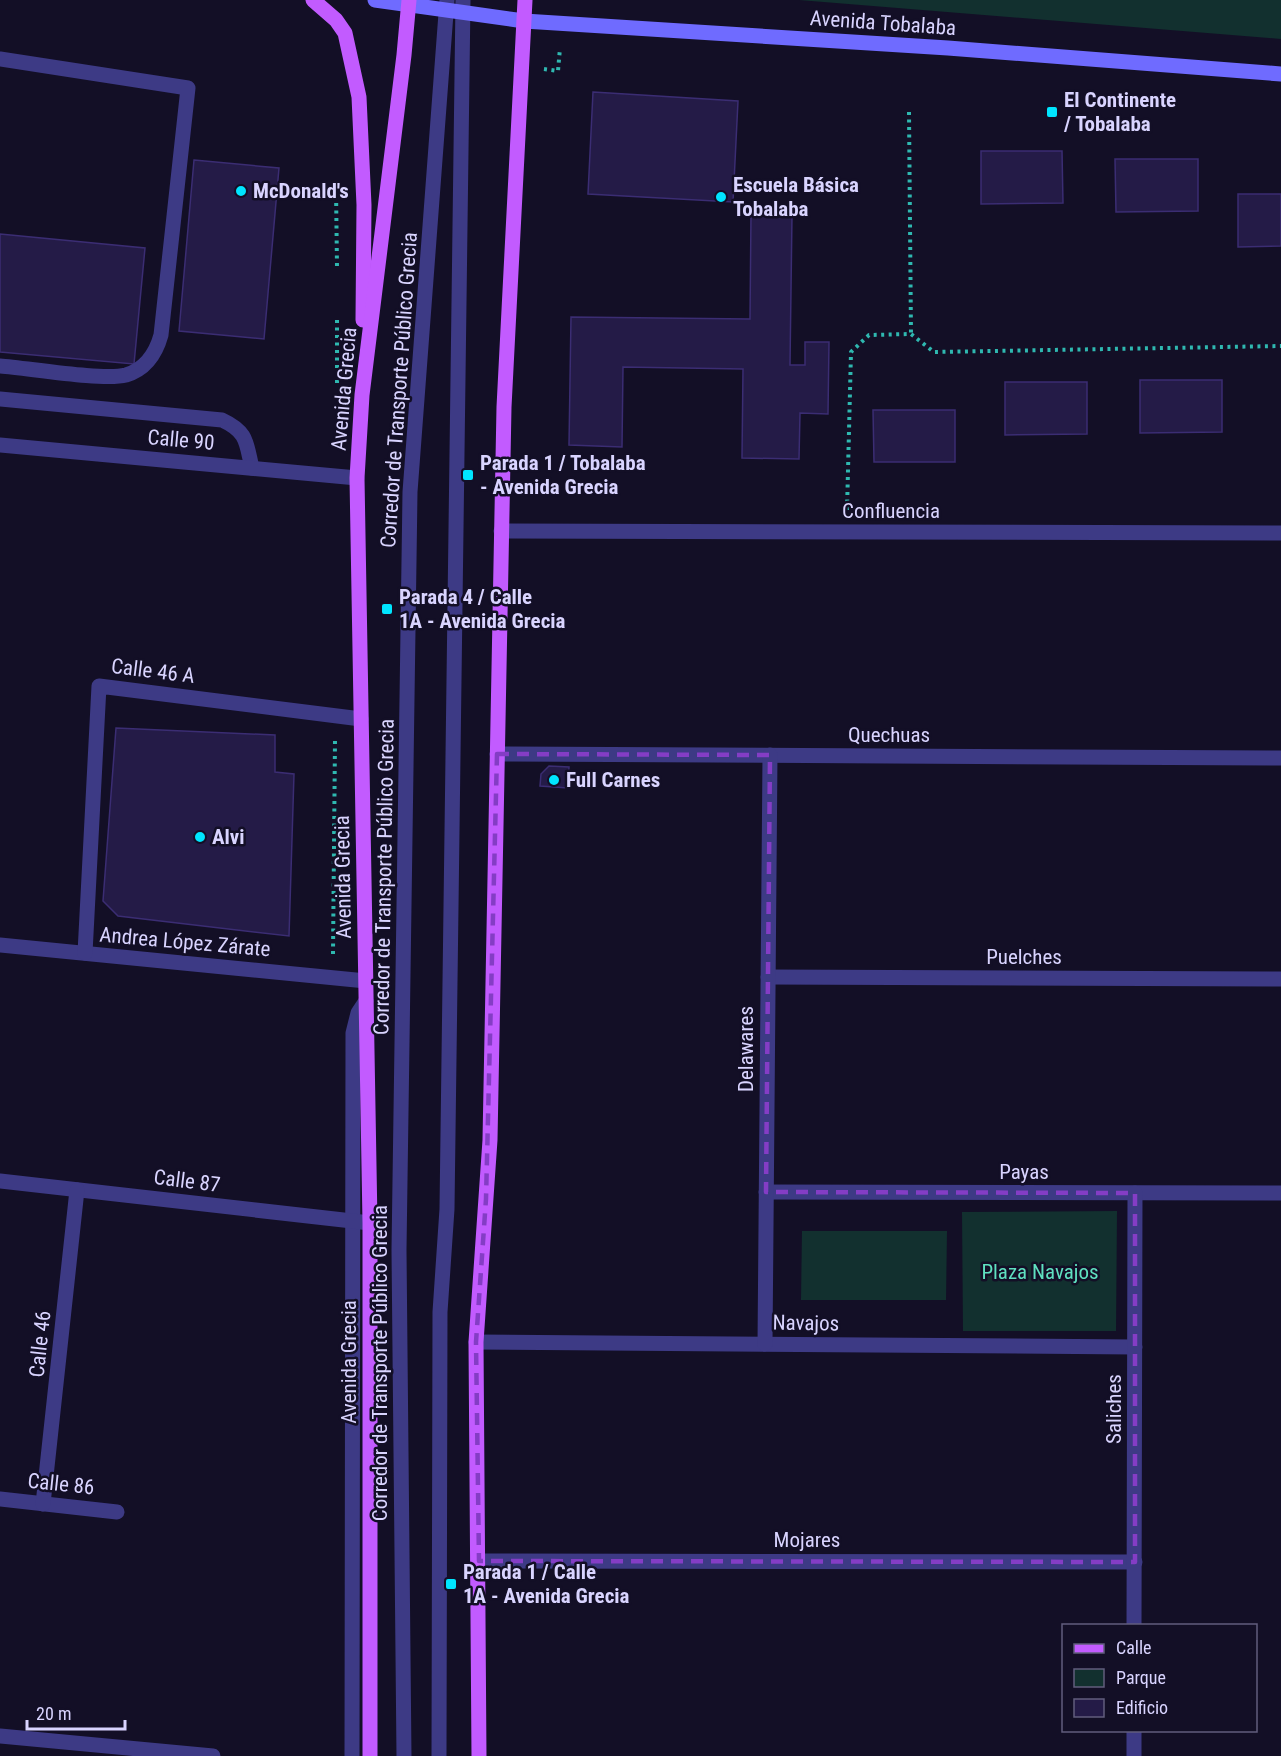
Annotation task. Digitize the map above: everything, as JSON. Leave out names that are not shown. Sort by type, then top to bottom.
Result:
[{"type":"main road","points":[[313,0],[336,20],[345,33],[359,97],[364,205],[362,395]]},
{"type":"main road","name":"Avenida Tobalaba","points":[[375,0],[455,6],[524,21],[948,48],[1281,74]]},
{"type":"main road","points":[[479,1756],[476,1342],[490,1140],[504,407],[525,0]]},
{"type":"main road","name":"Avenida Grecia","points":[[370,1756],[370,1222],[357,478],[362,395],[408,3]]},
{"type":"street","name":"Corredor de Transporte Público Grecia","points":[[404,1756],[399,1250],[410,492],[455,6]]},
{"type":"street","points":[[439,1756],[440,1312],[447,1209],[455,6]]},
{"type":"street","points":[[0,59],[188,88],[162,335],[155,354],[138,370],[113,376],[0,366]]},
{"type":"street","points":[[0,399],[222,420],[236,427],[244,435],[252,468]]},
{"type":"street","name":"Calle 90","points":[[0,445],[357,478]]},
{"type":"street","name":"Confluencia","points":[[501,531],[1281,533]]},
{"type":"street","name":"Calle 46 A","points":[[85,954],[99,686],[361,719]]},
{"type":"street","name":"Quechuas","points":[[497,754],[1281,758]]},
{"type":"street","name":"Delawares","points":[[765,1344],[770,755]]},
{"type":"street","name":"Andrea López Zárate","points":[[0,945],[366,981]]},
{"type":"street","name":"Puelches","points":[[768,977],[1281,979]]},
{"type":"street","points":[[352,1756],[352,1033],[358,1013],[366,1001]]},
{"type":"street","name":"Calle 87","points":[[0,1181],[370,1222]]},
{"type":"street","name":"Calle 46","points":[[44,1504],[77,1190]]},
{"type":"street","name":"Payas","points":[[766,1192],[1281,1193]]},
{"type":"street","name":"Saliches","points":[[1134,1624],[1136,1193]]},
{"type":"street","name":"Navajos","points":[[476,1342],[1135,1347]]},
{"type":"street","name":"Calle 86","points":[[0,1499],[117,1512]]},
{"type":"street","name":"Mojares","points":[[479,1561],[1135,1562]]},
{"type":"street","points":[[1134,1732],[1134,1756]]},
{"type":"street","points":[[0,1736],[213,1756]]},
{"type":"path","points":[[909,112],[911,334]]},
{"type":"path","points":[[847,532],[851,352],[869,335],[911,334],[934,352],[1281,346]]},
{"type":"highlighted area","points":[[497,754],[770,755],[766,1192],[1135,1193],[1135,1562],[479,1561],[476,1342],[486,1199]]},
{"type":"green space","points":[[799,0],[1281,0],[1281,39]]},
{"type":"green space","name":"Plaza Navajos","points":[[1117,1211],[1116,1331],[963,1331],[962,1212]]},
{"type":"green space","points":[[802,1231],[947,1231],[946,1300],[801,1300]]},
{"type":"building","points":[[593,92],[738,101],[733,202],[588,194]]},
{"type":"building","points":[[981,151],[1062,151],[1063,203],[981,204]]},
{"type":"building","points":[[1115,159],[1198,159],[1198,211],[1116,212]]},
{"type":"building","points":[[194,160],[279,168],[264,339],[179,331]]},
{"type":"building","points":[[1238,194],[1281,194],[1281,246],[1238,247]]},
{"type":"building","points":[[751,215],[792,215],[790,365],[805,365],[805,342],[829,342],[828,414],[800,413],[799,459],[742,458],[743,369],[623,367],[622,447],[569,445],[571,317],[750,319]]},
{"type":"building","points":[[0,234],[145,248],[134,364],[0,352]]},
{"type":"building","points":[[1140,380],[1222,380],[1222,432],[1140,433]]},
{"type":"building","points":[[1005,382],[1087,382],[1087,434],[1005,435]]},
{"type":"building","points":[[873,410],[955,410],[955,462],[874,462]]},
{"type":"building","name":"Alvi","points":[[116,728],[275,735],[275,772],[294,774],[289,936],[118,916],[103,901]]},
{"type":"building","name":"Full Carnes","points":[[549,766],[569,767],[568,788],[540,786],[541,774]]},
{"type":"place","name":"El Continente / Tobalaba","points":[[1052,112]]},
{"type":"place","name":"McDonald's","points":[[241,191]]},
{"type":"place","name":"Escuela Básica Tobalaba","points":[[721,197]]},
{"type":"place","name":"Parada 1 / Tobalaba - Avenida Grecia","points":[[468,475]]},
{"type":"place","name":"Parada 4 / Calle 1A - Avenida Grecia","points":[[387,609]]},
{"type":"place","name":"Full Carnes","points":[[554,780]]},
{"type":"place","name":"Alvi","points":[[200,837]]},
{"type":"place","name":"Parada 1 / Calle 1A - Avenida Grecia","points":[[451,1584]]}]
